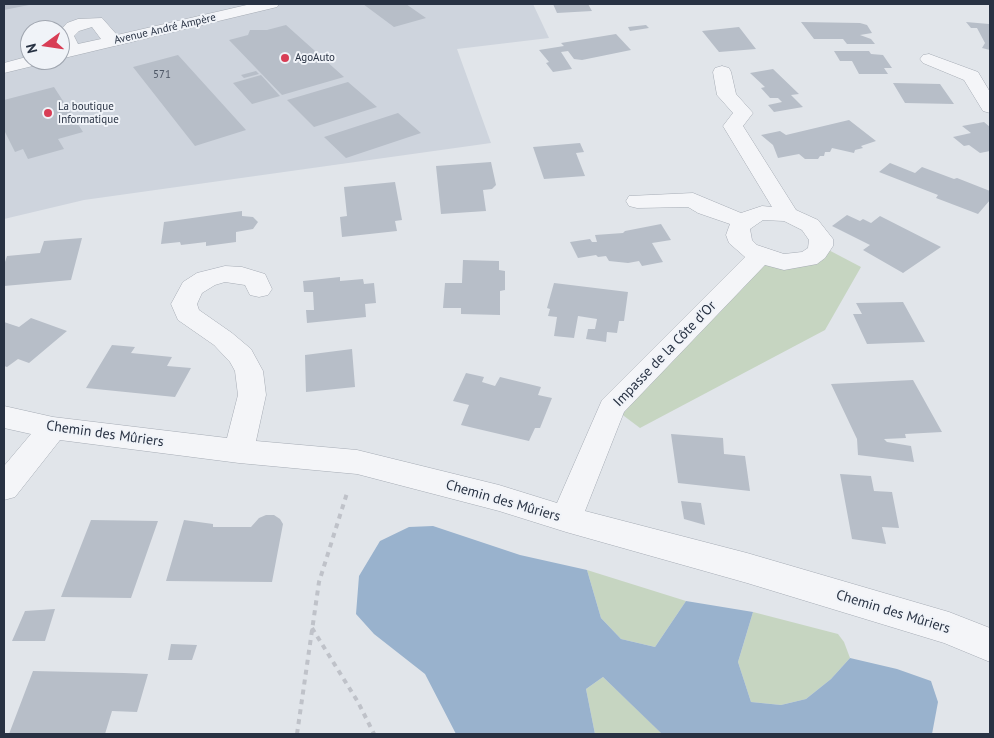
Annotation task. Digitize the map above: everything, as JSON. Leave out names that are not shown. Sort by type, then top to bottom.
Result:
[{"type":"street","name":"Avenue André Ampère","points":[[70,52],[271,4]]},
{"type":"street","points":[[70,30],[80,16],[96,22],[113,42]]},
{"type":"street","points":[[929,59],[971,76],[990,107]]},
{"type":"street","points":[[4,68],[20,64]]},
{"type":"street","points":[[722,72],[727,95],[743,113],[733,126],[788,215]]},
{"type":"street","points":[[637,201],[693,200],[706,208],[744,221]]},
{"type":"street","points":[[762,213],[788,215],[810,225],[817,231],[821,239],[821,246],[817,253],[808,259],[784,262],[760,256],[741,243],[738,227],[744,221],[762,213]]},
{"type":"street","name":"Impasse de la Côte d'Or","points":[[566,519],[612,407],[760,256]]},
{"type":"street","points":[[239,451],[252,395],[249,371],[240,356],[223,339],[187,314],[184,304],[192,288],[206,279],[225,274],[242,275],[256,280],[259,289]]},
{"type":"street","name":"Chemin des Mûriers","points":[[4,417],[53,428],[239,451],[358,462],[499,498],[566,519],[756,570],[949,628],[990,645]]},
{"type":"street","points":[[4,488],[53,428]]},
{"type":"path","points":[[297,734],[319,582],[358,462]]},
{"type":"path","points":[[312,628],[358,702],[374,734]]},
{"type":"shaded area","points":[[4,4],[533,4],[549,38],[457,49],[491,143],[84,200],[4,219]]},
{"type":"green space","points":[[821,246],[861,267],[825,330],[640,428],[612,407],[760,256],[784,262]]},
{"type":"green space","points":[[587,570],[686,601],[655,647],[621,639],[601,618]]},
{"type":"green space","points":[[753,612],[838,634],[844,642],[850,658],[831,679],[806,699],[781,705],[751,702],[738,662]]},
{"type":"green space","points":[[603,677],[662,734],[595,734],[586,689]]},
{"type":"water","points":[[433,526],[520,555],[587,570],[601,618],[621,639],[655,647],[686,601],[753,612],[738,662],[751,702],[781,705],[806,699],[831,679],[850,658],[897,669],[931,681],[938,702],[932,734],[662,734],[603,677],[586,689],[595,734],[456,734],[425,674],[374,634],[356,614],[359,576],[380,541],[409,527]]},
{"type":"building","points":[[4,4],[29,4],[29,5],[4,10]]},
{"type":"building","points":[[363,4],[406,4],[426,18],[394,27]]},
{"type":"building","points":[[553,4],[588,4],[592,11],[557,13]]},
{"type":"building","points":[[801,22],[860,23],[867,25],[872,33],[860,35],[871,39],[875,44],[847,44],[843,39],[814,39]]},
{"type":"building","points":[[966,22],[989,24],[990,50],[982,48],[985,43],[977,28],[971,28]]},
{"type":"building","name":"AgoAuto","points":[[286,25],[344,77],[282,95],[229,40],[248,35],[250,30],[267,30]]},
{"type":"building","points":[[646,25],[649,28],[630,31],[628,27]]},
{"type":"building","points":[[739,27],[756,49],[719,52],[702,31]]},
{"type":"building","points":[[616,34],[631,50],[582,60],[574,59],[568,51],[561,52],[572,69],[553,72],[546,63],[549,62],[539,50],[564,46],[561,43]]},
{"type":"building","points":[[834,51],[869,51],[871,54],[883,55],[892,68],[884,68],[888,74],[859,74],[852,61],[840,61]]},
{"type":"building","points":[[178,55],[246,130],[195,146],[133,67]]},
{"type":"building","points":[[773,69],[799,94],[791,95],[803,107],[774,112],[768,105],[782,102],[778,98],[770,98],[761,88],[765,87],[750,73]]},
{"type":"building","points":[[256,71],[259,74],[244,78],[241,75]]},
{"type":"building","points":[[261,75],[280,96],[252,104],[233,83]]},
{"type":"building","points":[[348,82],[377,107],[314,127],[287,100]]},
{"type":"building","points":[[893,83],[940,84],[954,104],[905,103]]},
{"type":"building","points":[[54,87],[83,132],[58,139],[64,149],[28,159],[23,149],[15,152],[4,130],[4,100]]},
{"type":"building","points":[[398,113],[421,133],[346,158],[324,137]]},
{"type":"building","points":[[849,120],[876,141],[861,146],[863,148],[855,150],[854,153],[832,148],[830,152],[825,152],[824,156],[820,156],[818,159],[805,159],[799,154],[778,158],[773,145],[761,135],[780,131],[786,135]]},
{"type":"building","points":[[984,122],[990,127],[990,151],[980,153],[969,145],[964,146],[953,137],[971,133],[962,126]]},
{"type":"building","points":[[580,143],[584,152],[576,153],[585,176],[544,179],[533,147]]},
{"type":"building","points":[[491,162],[496,185],[492,189],[483,190],[486,211],[441,214],[436,166]]},
{"type":"building","points":[[890,163],[915,173],[922,167],[954,179],[957,178],[990,191],[990,200],[978,214],[936,198],[938,195],[879,172]]},
{"type":"building","points":[[395,182],[402,220],[395,221],[397,231],[342,237],[340,217],[347,216],[344,187]]},
{"type":"building","points":[[242,211],[242,216],[253,217],[258,222],[253,229],[236,232],[236,242],[206,246],[206,242],[181,245],[180,242],[161,244],[164,222]]},
{"type":"building","points":[[847,215],[860,221],[863,219],[871,223],[880,216],[941,247],[903,273],[863,250],[870,245],[832,226]]},
{"type":"building","points":[[661,224],[671,240],[652,243],[663,262],[642,266],[639,261],[628,263],[609,261],[606,256],[598,257],[596,255],[578,258],[570,242],[590,239],[592,242],[597,242],[595,235],[623,233]]},
{"type":"building","points":[[82,238],[71,280],[4,286],[4,265],[7,256],[40,253],[44,241]]},
{"type":"building","points":[[463,260],[499,261],[499,270],[505,271],[505,290],[500,291],[500,315],[461,314],[461,308],[443,308],[445,283],[462,283]]},
{"type":"building","points":[[340,277],[340,281],[363,279],[364,284],[374,283],[376,303],[365,304],[366,317],[307,323],[306,310],[314,310],[313,292],[304,292],[303,281]]},
{"type":"building","points":[[554,283],[628,292],[624,321],[619,321],[617,333],[607,332],[606,342],[586,339],[588,329],[595,329],[597,319],[578,316],[574,338],[554,336],[557,317],[548,316],[550,309],[547,308]]},
{"type":"building","points":[[903,302],[925,342],[867,344],[853,314],[862,314],[856,303]]},
{"type":"building","points":[[31,318],[67,331],[29,363],[18,359],[7,367],[4,366],[4,322],[19,327]]},
{"type":"building","points":[[112,345],[135,347],[131,353],[172,357],[167,366],[191,368],[175,397],[86,388]]},
{"type":"building","points":[[352,349],[355,387],[306,392],[305,355]]},
{"type":"building","points":[[466,373],[484,377],[482,382],[495,386],[500,377],[541,387],[538,395],[552,398],[540,428],[535,428],[529,441],[461,425],[469,405],[453,401]]},
{"type":"building","points":[[913,380],[942,432],[905,434],[906,438],[884,439],[887,442],[911,446],[914,462],[858,455],[857,439],[831,384]]},
{"type":"building","points":[[671,434],[723,438],[724,454],[745,456],[750,491],[678,483]]},
{"type":"building","points":[[840,474],[871,476],[874,491],[892,492],[899,528],[882,527],[886,544],[852,539]]},
{"type":"building","points":[[681,501],[701,503],[705,525],[684,519]]},
{"type":"building","points":[[266,515],[274,515],[283,524],[272,582],[166,581],[184,520],[213,524],[213,527],[251,527],[259,518]]},
{"type":"building","points":[[91,520],[158,521],[131,598],[61,597]]},
{"type":"building","points":[[55,609],[45,641],[12,641],[25,611]]},
{"type":"building","points":[[171,644],[197,645],[192,660],[168,660]]},
{"type":"building","points":[[33,671],[148,674],[137,712],[112,711],[105,734],[9,734]]},
{"type":"place","name":"AgoAuto","points":[[285,58]]},
{"type":"place","name":"La boutique Informatique","points":[[48,113]]}]
